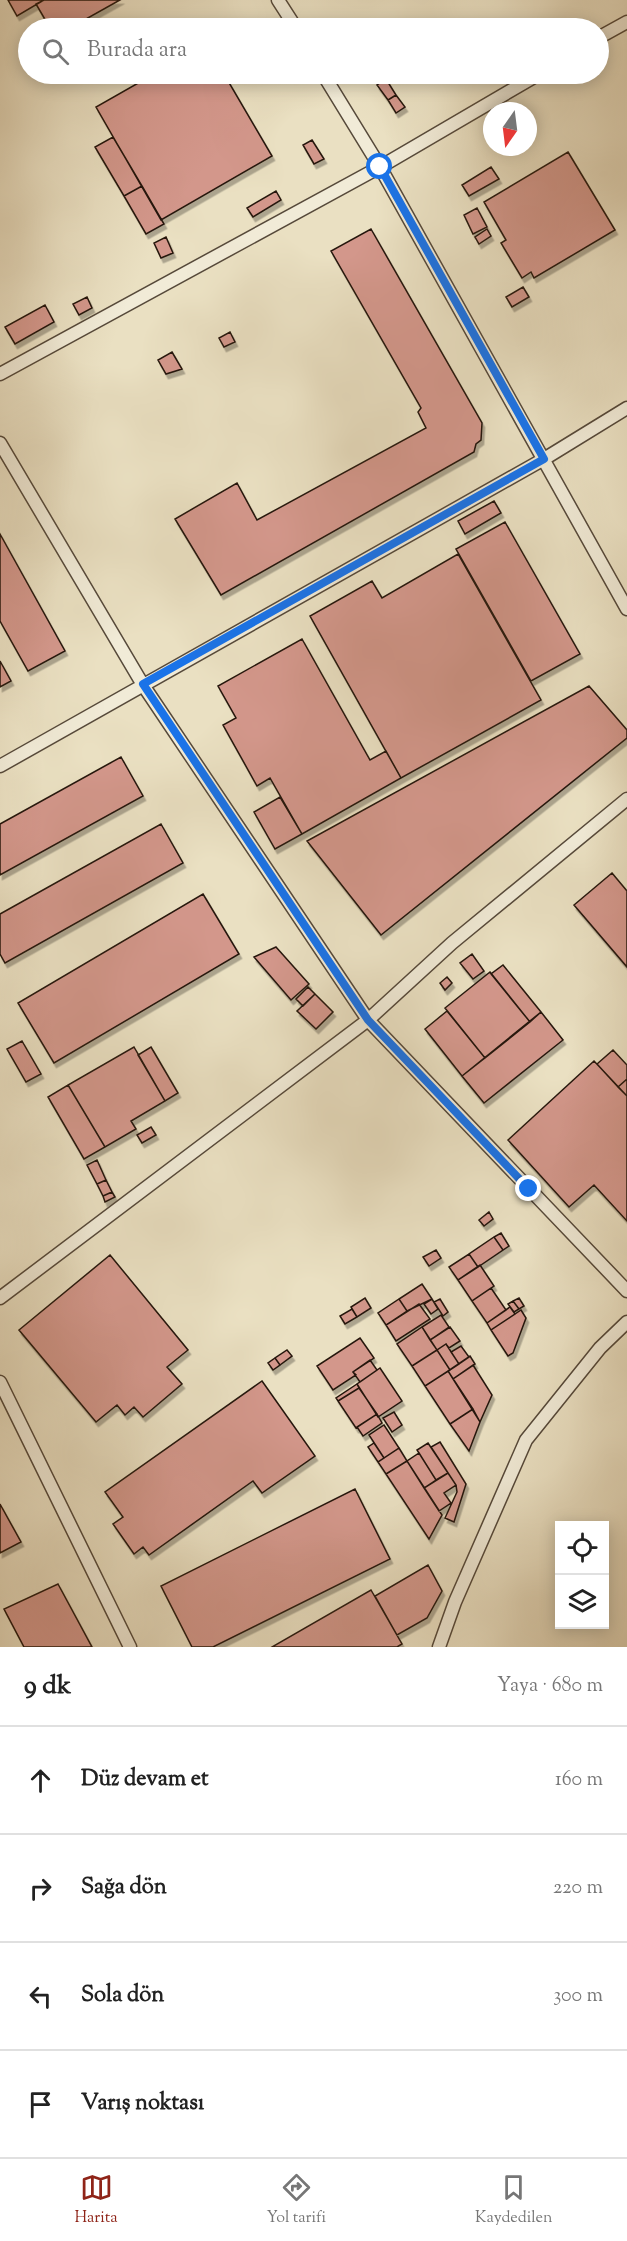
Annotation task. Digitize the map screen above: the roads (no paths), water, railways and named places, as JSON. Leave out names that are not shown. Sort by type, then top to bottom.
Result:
[{"type":"street","points":[[279,0],[290,18]]},
{"type":"street","points":[[609,32],[627,22]]},
{"type":"street","points":[[329,84],[380,167],[627,609]]},
{"type":"street","points":[[0,374],[380,167],[522,84]]},
{"type":"street","points":[[0,766],[544,459],[627,408]]},
{"type":"street","points":[[0,443],[143,684],[368,1020],[627,1291]]},
{"type":"street","points":[[0,1298],[368,1020],[452,943],[627,799]]},
{"type":"street","points":[[439,1647],[455,1602],[526,1440],[600,1348],[627,1322]]},
{"type":"street","points":[[0,1382],[130,1647]]}]
